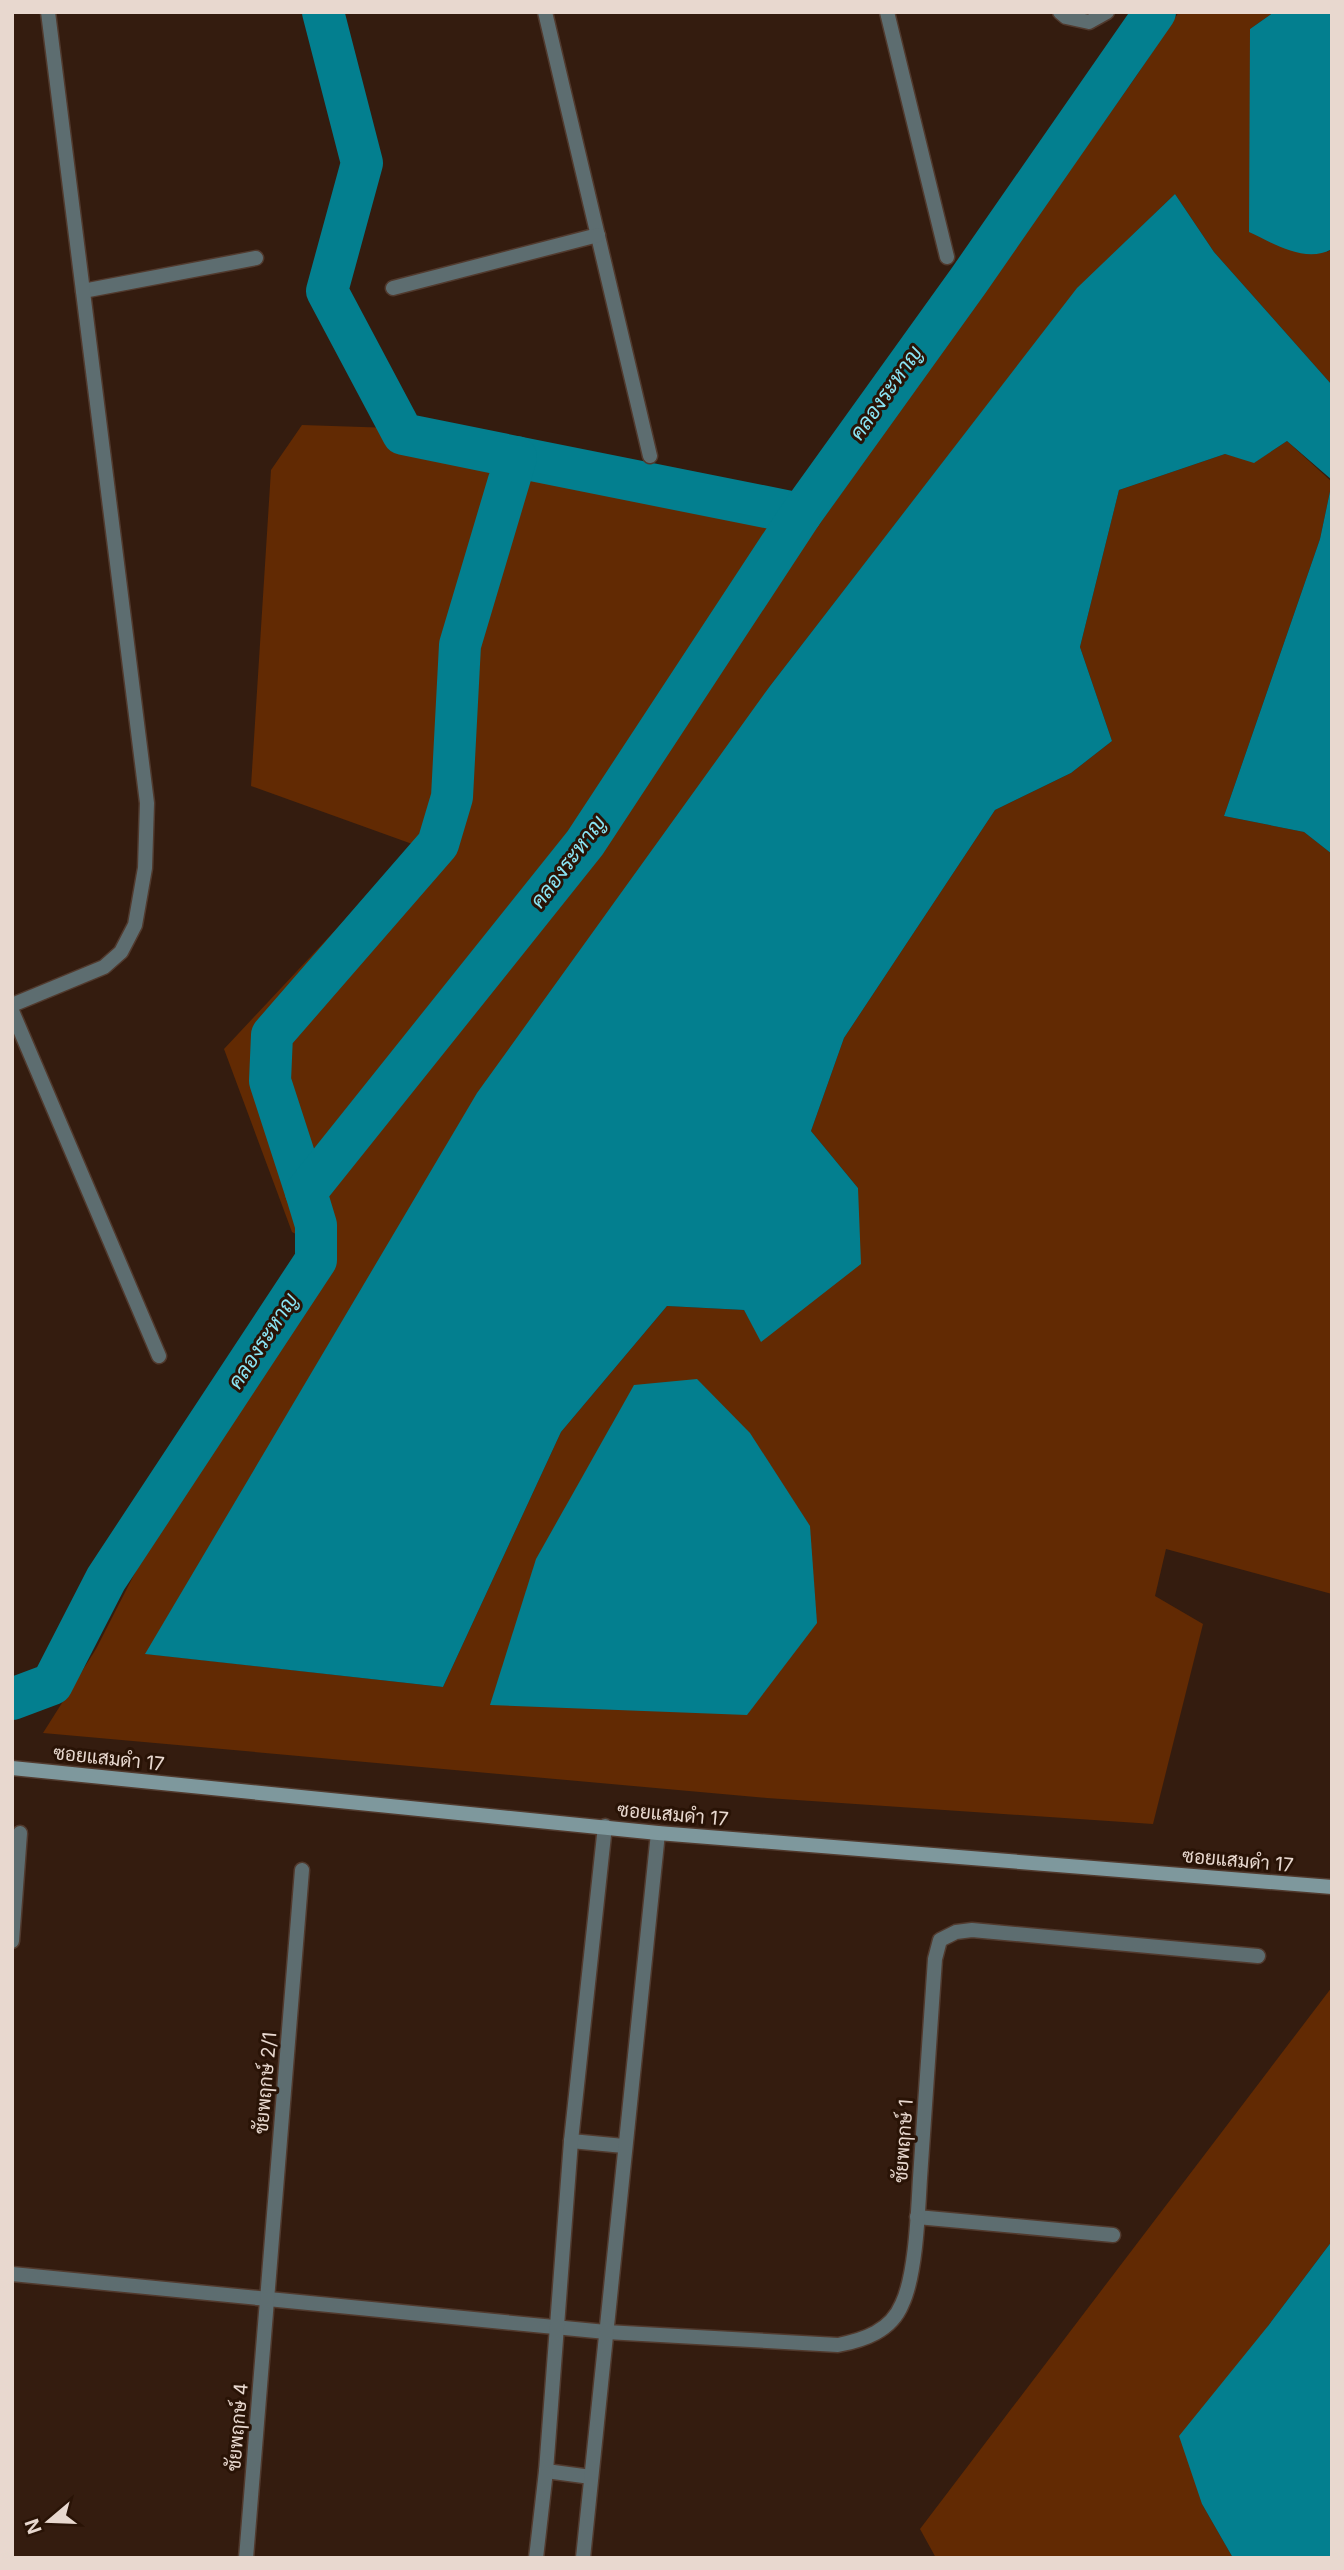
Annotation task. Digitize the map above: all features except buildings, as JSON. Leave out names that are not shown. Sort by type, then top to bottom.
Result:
[{"type":"street","points":[[12,1005],[104,967],[121,952],[135,925],[145,868],[147,803],[48,12]]},
{"type":"street","points":[[545,12],[650,456]]},
{"type":"street","points":[[887,12],[947,257]]},
{"type":"street","points":[[1060,12],[1066,17],[1089,22],[1107,12]]},
{"type":"street","points":[[393,288],[598,235]]},
{"type":"street","points":[[83,291],[256,258]]},
{"type":"street","points":[[12,1011],[159,1356]]},
{"type":"street","name":"ซอยแสมดำ 17","points":[[12,1768],[658,1833],[1332,1886]]},
{"type":"street","points":[[536,2558],[546,2471],[571,2141],[605,1826]]},
{"type":"street","points":[[12,1941],[20,1833]]},
{"type":"street","points":[[583,2558],[658,1833]]},
{"type":"street","name":"ชัยพฤกษ์ 2/1","points":[[267,2299],[302,1870]]},
{"type":"street","name":"ชัยพฤกษ์ 1","points":[[12,2274],[606,2332],[838,2345],[862,2340],[889,2325],[902,2304],[911,2270],[918,2217],[935,1959],[940,1940],[956,1932],[972,1930],[1258,1956]]},
{"type":"street","points":[[571,2141],[624,2146]]},
{"type":"street","points":[[918,2217],[1113,2235]]},
{"type":"street","name":"ชัยพฤกษ์ 4","points":[[246,2558],[267,2299]]},
{"type":"street","points":[[546,2471],[591,2477]]},
{"type":"shaded area","points":[[1179,12],[1274,12],[1250,29],[1251,107],[1327,252],[1332,249],[1332,385],[1214,252],[1175,194],[1078,288],[770,686],[148,1654],[443,1687],[561,1432],[667,1306],[744,1310],[762,1341],[858,1188],[811,1131],[844,1038],[995,810],[1071,773],[1112,741],[1080,647],[1119,490],[1225,454],[1255,462],[1287,441],[1332,482],[1320,539],[1224,816],[1304,832],[1332,854],[1332,1594],[1166,1549],[1155,1596],[1203,1624],[1153,1824],[767,1798],[43,1733],[96,1649],[139,1565],[337,1256],[292,1232],[224,1049],[415,845],[251,786],[271,470],[302,425],[483,431],[796,504],[816,529]]},
{"type":"shaded area","points":[[1332,1987],[1332,2241],[1268,2326],[1202,2504],[1233,2558],[936,2558],[920,2529]]},
{"type":"water","points":[[1274,12],[1332,12],[1332,249],[1322,253],[1289,250],[1249,232],[1250,29]]},
{"type":"water","points":[[1175,194],[1214,252],[1332,385],[1332,480],[1287,441],[1254,463],[1225,454],[1119,490],[1080,647],[1112,741],[1071,773],[995,810],[844,1038],[811,1131],[858,1188],[861,1264],[761,1342],[744,1310],[667,1306],[561,1432],[443,1687],[145,1654],[477,1093],[770,686],[1077,288]]},
{"type":"water","points":[[1332,482],[1332,854],[1304,832],[1224,816],[1320,539]]},
{"type":"water","points":[[697,1379],[750,1433],[810,1526],[817,1623],[747,1715],[490,1705],[536,1559],[634,1385]]},
{"type":"water","points":[[1332,2241],[1332,2558],[1233,2558],[1202,2504],[1179,2436],[1268,2326]]},
{"type":"waterway","points":[[306,1192],[270,1081],[272,1035],[438,844],[452,797],[460,645],[516,457],[403,434],[327,291],[362,163],[323,12]]},
{"type":"waterway","name":"คลองระหาญ","points":[[12,1699],[52,1684],[106,1579],[316,1260],[316,1225],[306,1192],[585,843],[801,514],[969,280],[1155,12]]},
{"type":"waterway","points":[[516,457],[801,514]]}]
